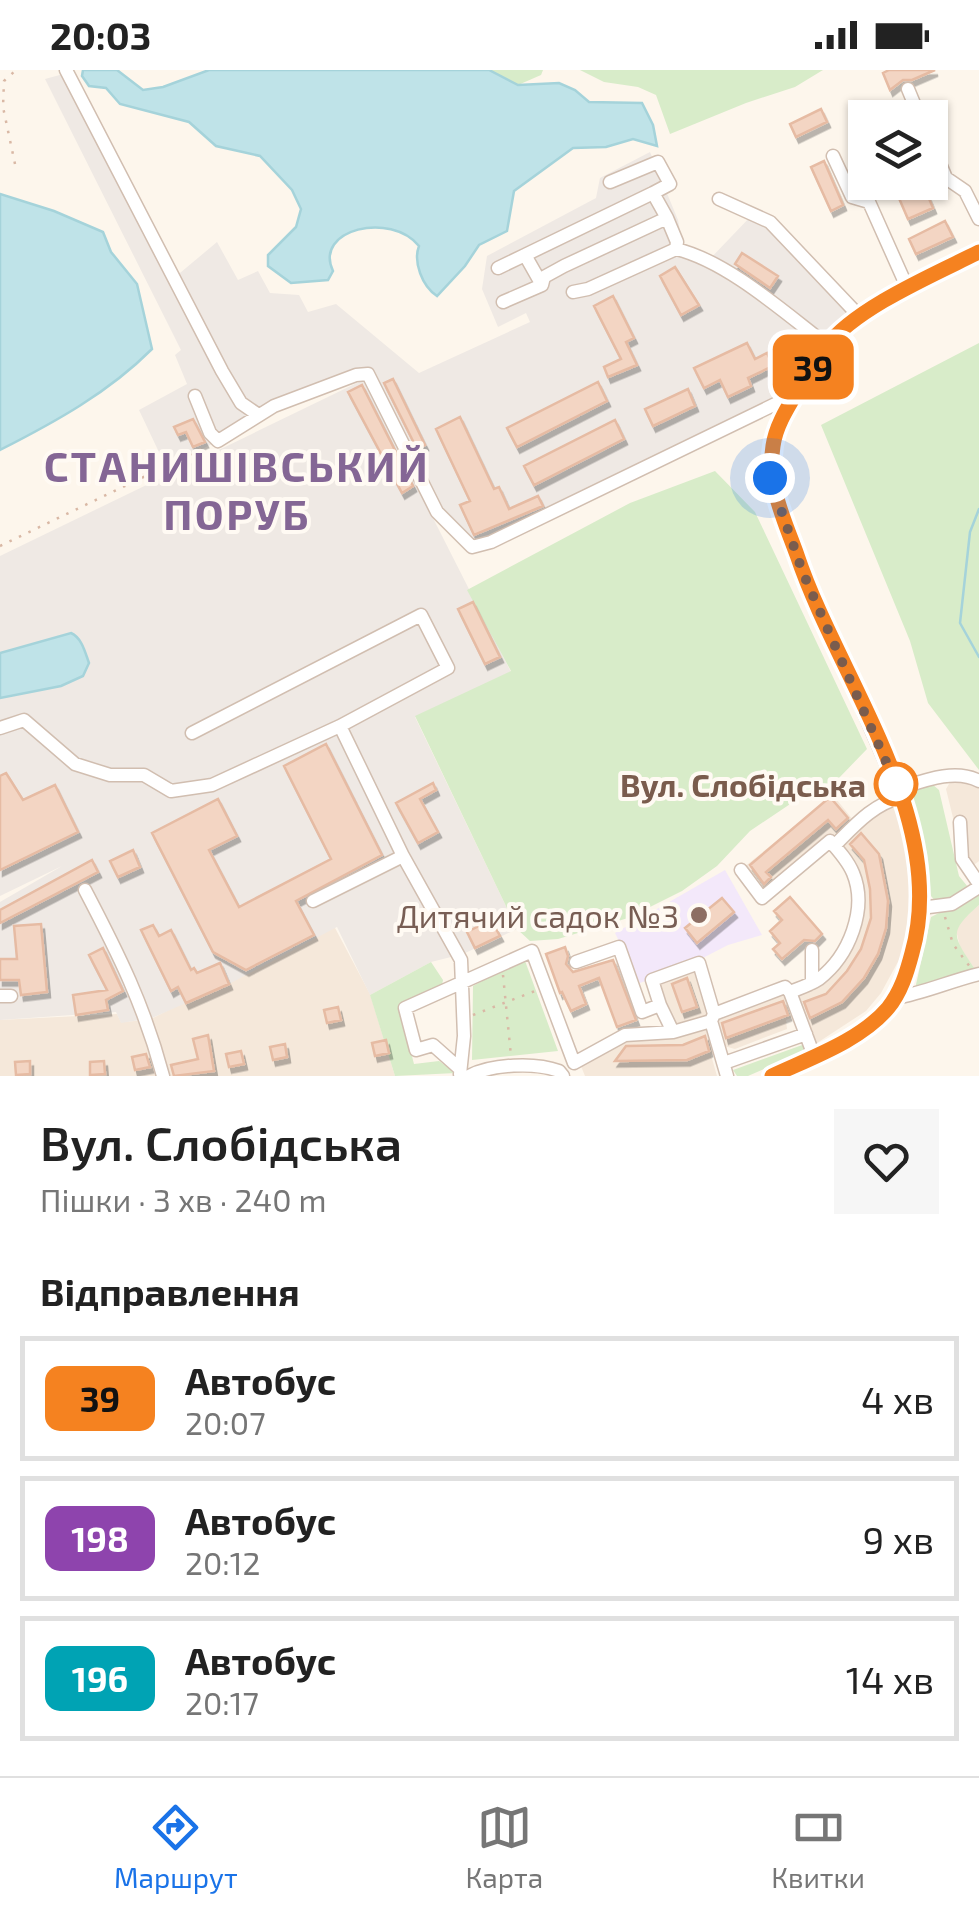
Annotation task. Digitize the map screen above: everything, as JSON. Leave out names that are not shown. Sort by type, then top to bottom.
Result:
[{"type":"street","points":[[66,70],[222,371],[241,402],[256,414]]},
{"type":"street","points":[[908,88],[913,100]]},
{"type":"street","points":[[833,156],[852,197],[869,202],[907,288]]},
{"type":"street","points":[[498,268],[670,184],[658,162],[610,182]]},
{"type":"street","points":[[948,179],[965,191],[979,219]]},
{"type":"street","points":[[653,193],[677,242],[676,250]]},
{"type":"street","points":[[719,200],[770,222],[861,318]]},
{"type":"street","points":[[503,302],[542,284],[544,277],[564,266],[667,218]]},
{"type":"street","points":[[573,292],[676,250],[689,252],[732,277],[827,344]]},
{"type":"street","points":[[772,1076],[874,1022],[895,998],[907,973],[921,908],[918,856],[900,793],[803,573],[770,478],[773,442],[796,394],[827,344],[890,296],[979,252]]},
{"type":"street","points":[[525,255],[542,284]]},
{"type":"street","points":[[195,396],[210,433],[218,441],[256,414],[356,375],[368,374],[437,512],[472,547],[490,542],[796,394]]},
{"type":"street","points":[[0,728],[24,720],[75,764],[110,775],[144,775],[172,791],[212,784],[340,726],[448,668],[421,615],[192,733]]},
{"type":"street","points":[[340,726],[403,856],[462,960],[463,1074]]},
{"type":"street","points":[[834,846],[862,818],[900,793],[950,776],[968,774],[979,781]]},
{"type":"street","points":[[921,908],[952,904],[979,886],[962,860],[960,822]]},
{"type":"street","points":[[740,870],[762,898],[830,841],[855,876],[855,924],[836,961],[812,983],[790,992]]},
{"type":"street","points":[[312,900],[403,856]]},
{"type":"street","points":[[84,890],[128,973],[147,1018],[163,1076]]},
{"type":"street","points":[[576,962],[619,948],[642,1012],[660,1005]]},
{"type":"street","points":[[463,1074],[434,1045],[416,1050],[405,1008],[532,950],[574,1063]]},
{"type":"street","points":[[812,950],[812,983]]},
{"type":"street","points":[[673,1032],[652,980],[699,963],[726,1069],[806,1034]]},
{"type":"street","points":[[895,998],[978,974]]},
{"type":"street","points":[[463,1074],[534,1066],[561,1073],[625,1035],[673,1032],[785,987],[814,1056]]},
{"type":"path","points":[[15,164],[2,83],[16,70]]},
{"type":"path","points":[[0,546],[218,441]]},
{"type":"path","points":[[938,908],[948,922],[953,944],[978,974]]},
{"type":"path","points":[[502,965],[512,1068]]},
{"type":"path","points":[[463,1018],[506,1005],[545,986]]},
{"type":"shaded area","points":[[67,73],[174,278],[217,242],[238,280],[258,271],[270,293],[299,295],[308,312],[336,304],[419,373],[530,322],[526,313],[498,327],[482,289],[487,256],[596,198],[600,178],[650,152],[678,220],[685,257],[707,262],[753,214],[850,309],[818,338],[770,406],[472,547],[453,530],[367,374],[274,406],[166,467],[139,410],[187,384],[175,355],[181,350],[45,79]]},
{"type":"shaded area","points":[[363,380],[511,672],[415,717],[517,929],[463,954],[431,962],[370,995],[337,927],[229,984],[152,1018],[121,1023],[116,1012],[0,1020],[0,902],[62,866],[0,896],[0,556]]},
{"type":"shaded area","points":[[952,779],[979,785],[979,861],[966,871],[946,789]]},
{"type":"shaded area","points":[[833,795],[857,825],[890,805],[897,808],[911,859],[913,898],[900,958],[881,993],[866,1011],[817,1043],[796,1000],[820,983],[862,912],[840,837],[836,833],[763,894],[743,868]]},
{"type":"shaded area","name":"Дитячий садок №3","points":[[725,870],[762,935],[728,945],[640,983],[615,933]]},
{"type":"shaded area","points":[[979,905],[976,971],[960,947],[956,930],[957,924]]},
{"type":"shaded area","points":[[334,926],[370,994],[395,1076],[0,1076],[0,1020],[117,1014],[121,1022],[149,1020]]},
{"type":"shaded area","points":[[694,968],[711,1012],[701,1020],[678,1026],[658,980]]},
{"type":"shaded area","points":[[786,992],[793,1017],[786,1020],[787,1029],[735,1049],[724,1046],[714,1019]]},
{"type":"shaded area","points":[[707,1027],[719,1051],[711,1055],[717,1076],[585,1076],[581,1066],[621,1039]]},
{"type":"green space","points":[[489,70],[543,70],[541,75],[518,85]]},
{"type":"green space","points":[[580,70],[823,70],[795,87],[670,134],[656,95],[638,87],[604,82]]},
{"type":"green space","points":[[979,343],[979,770],[928,703],[910,641],[821,425]]},
{"type":"green space","points":[[715,471],[755,512],[867,749],[838,779],[808,792],[750,831],[717,866],[682,891],[628,918],[558,939],[530,941],[517,929],[415,716],[511,671],[467,590],[630,503]]},
{"type":"green space","points":[[932,784],[939,790],[959,876],[968,887],[960,896],[936,902],[931,896],[927,853],[909,793]]},
{"type":"green space","points":[[979,893],[979,905],[962,923],[957,936],[976,971],[915,989],[931,917]]},
{"type":"green space","points":[[524,958],[558,1051],[472,1060],[473,986]]},
{"type":"green space","points":[[431,962],[443,980],[441,990],[399,1006],[414,1064],[439,1061],[456,1073],[395,1076],[370,995]]},
{"type":"green space","points":[[805,1044],[805,1051],[748,1076],[737,1076],[733,1070]]},
{"type":"water","points":[[83,70],[117,70],[143,90],[209,70],[489,70],[518,85],[559,83],[589,102],[642,103],[653,125],[657,146],[633,139],[606,147],[573,148],[514,191],[507,231],[479,245],[437,296],[420,273],[419,246],[406,235],[374,227],[344,235],[334,244],[330,256],[333,271],[328,280],[291,283],[268,266],[268,255],[296,227],[301,209],[292,190],[260,156],[216,146],[189,122],[120,104],[106,88],[89,86],[82,76]]},
{"type":"water","points":[[0,194],[103,232],[111,252],[137,284],[152,349],[99,393],[0,450]]},
{"type":"water","points":[[71,633],[80,642],[89,663],[83,676],[61,686],[0,698],[0,653]]},
{"type":"building","points":[[935,70],[903,80],[890,90],[883,73]]},
{"type":"building","points":[[821,109],[827,122],[796,137],[790,124]]},
{"type":"building","points":[[824,161],[843,205],[831,211],[811,167]]},
{"type":"building","points":[[900,200],[930,200],[933,208],[908,219]]},
{"type":"building","points":[[945,221],[953,237],[916,254],[909,239]]},
{"type":"building","points":[[742,253],[778,276],[770,288],[735,264]]},
{"type":"building","points":[[675,267],[699,305],[681,315],[660,276]]},
{"type":"building","points":[[613,296],[634,338],[626,342],[637,365],[608,377],[604,367],[621,359],[594,306]]},
{"type":"building","points":[[747,343],[755,359],[767,353],[773,366],[748,378],[751,386],[728,397],[720,380],[704,388],[694,368]]},
{"type":"building","points":[[393,379],[425,445],[417,449],[384,383]]},
{"type":"building","points":[[598,382],[607,401],[517,447],[507,428]]},
{"type":"building","points":[[362,385],[413,486],[402,493],[348,392]]},
{"type":"building","points":[[688,389],[695,406],[653,426],[645,409]]},
{"type":"building","points":[[460,417],[494,489],[499,487],[509,509],[538,496],[543,506],[474,535],[460,505],[470,501],[436,429]]},
{"type":"building","points":[[193,419],[205,442],[193,447],[186,432],[178,435],[174,427]]},
{"type":"building","points":[[615,420],[624,439],[534,485],[524,466]]},
{"type":"building","points":[[473,602],[500,657],[485,664],[458,609]]},
{"type":"building","points":[[326,744],[382,855],[296,901],[314,935],[246,970],[213,952],[152,833],[218,799],[237,836],[209,850],[239,907],[331,859],[284,766]]},
{"type":"building","points":[[6,773],[23,800],[55,785],[78,832],[0,870],[0,776]]},
{"type":"building","points":[[433,783],[436,790],[420,799],[438,832],[418,843],[396,803]]},
{"type":"building","points":[[830,797],[848,818],[836,829],[828,820],[766,872],[771,877],[764,884],[750,865]]},
{"type":"building","points":[[861,833],[879,854],[888,901],[886,928],[878,954],[864,978],[842,1002],[810,1018],[804,1002],[826,994],[847,971],[861,949],[871,918],[864,860],[850,844]]},
{"type":"building","points":[[133,850],[140,867],[118,877],[110,861]]},
{"type":"building","points":[[92,860],[98,872],[0,923],[0,910]]},
{"type":"building","points":[[790,897],[822,934],[815,941],[804,940],[782,959],[773,949],[780,943],[770,931],[782,920],[774,911]]},
{"type":"building","name":"Дитячий садок №3","points":[[722,898],[734,912],[697,943],[685,928]]},
{"type":"building","points":[[491,920],[500,936],[475,948],[467,932]]},
{"type":"building","points":[[41,924],[47,992],[21,995],[19,980],[0,980],[0,959],[17,959],[14,926]]},
{"type":"building","points":[[153,925],[159,936],[171,930],[191,970],[194,968],[197,973],[220,963],[229,984],[186,1003],[178,987],[171,991],[141,930]]},
{"type":"building","points":[[565,947],[566,964],[573,972],[613,960],[636,1020],[617,1027],[599,978],[579,986],[586,1004],[571,1011],[546,954]]},
{"type":"building","points":[[103,948],[123,991],[106,1000],[108,1010],[76,1015],[73,995],[107,990],[89,955]]},
{"type":"building","points":[[687,978],[697,1007],[682,1012],[672,984]]},
{"type":"building","points":[[783,1001],[788,1015],[726,1038],[722,1023]]},
{"type":"building","points":[[338,1007],[341,1020],[327,1023],[324,1010]]},
{"type":"building","points":[[208,1035],[214,1071],[174,1076],[171,1065],[198,1059],[193,1039]]},
{"type":"building","points":[[705,1036],[709,1051],[687,1060],[615,1061],[626,1046],[683,1045]]},
{"type":"building","points":[[386,1040],[389,1053],[375,1056],[372,1043]]},
{"type":"building","points":[[285,1044],[287,1057],[273,1060],[270,1047]]},
{"type":"building","points":[[241,1051],[244,1064],[229,1067],[226,1054]]},
{"type":"building","points":[[146,1054],[150,1067],[135,1070],[132,1057]]},
{"type":"building","points":[[30,1061],[30,1074],[16,1075],[15,1062]]},
{"type":"building","points":[[104,1061],[105,1074],[90,1075],[90,1062]]},
{"type":"waterway","points":[[979,509],[970,532],[960,623],[979,657]]},
{"type":"bus line","name":"39","points":[[772,1076],[849,1038],[887,1009],[907,973],[916,942],[922,884],[905,807],[803,573],[770,478],[773,442],[786,410],[827,344],[890,296],[979,252]]},
{"type":"place","name":"Вул. Слобідська","points":[[896,784]]},
{"type":"place","name":"Дитячий садок №3","points":[[699,915]]},
{"type":"district","name":"СТАНИШІВСЬКИЙ ПОРУБ","points":[[237,489]]},
{"type":"route","points":[[770,478],[803,573],[898,789],[896,784]]}]
